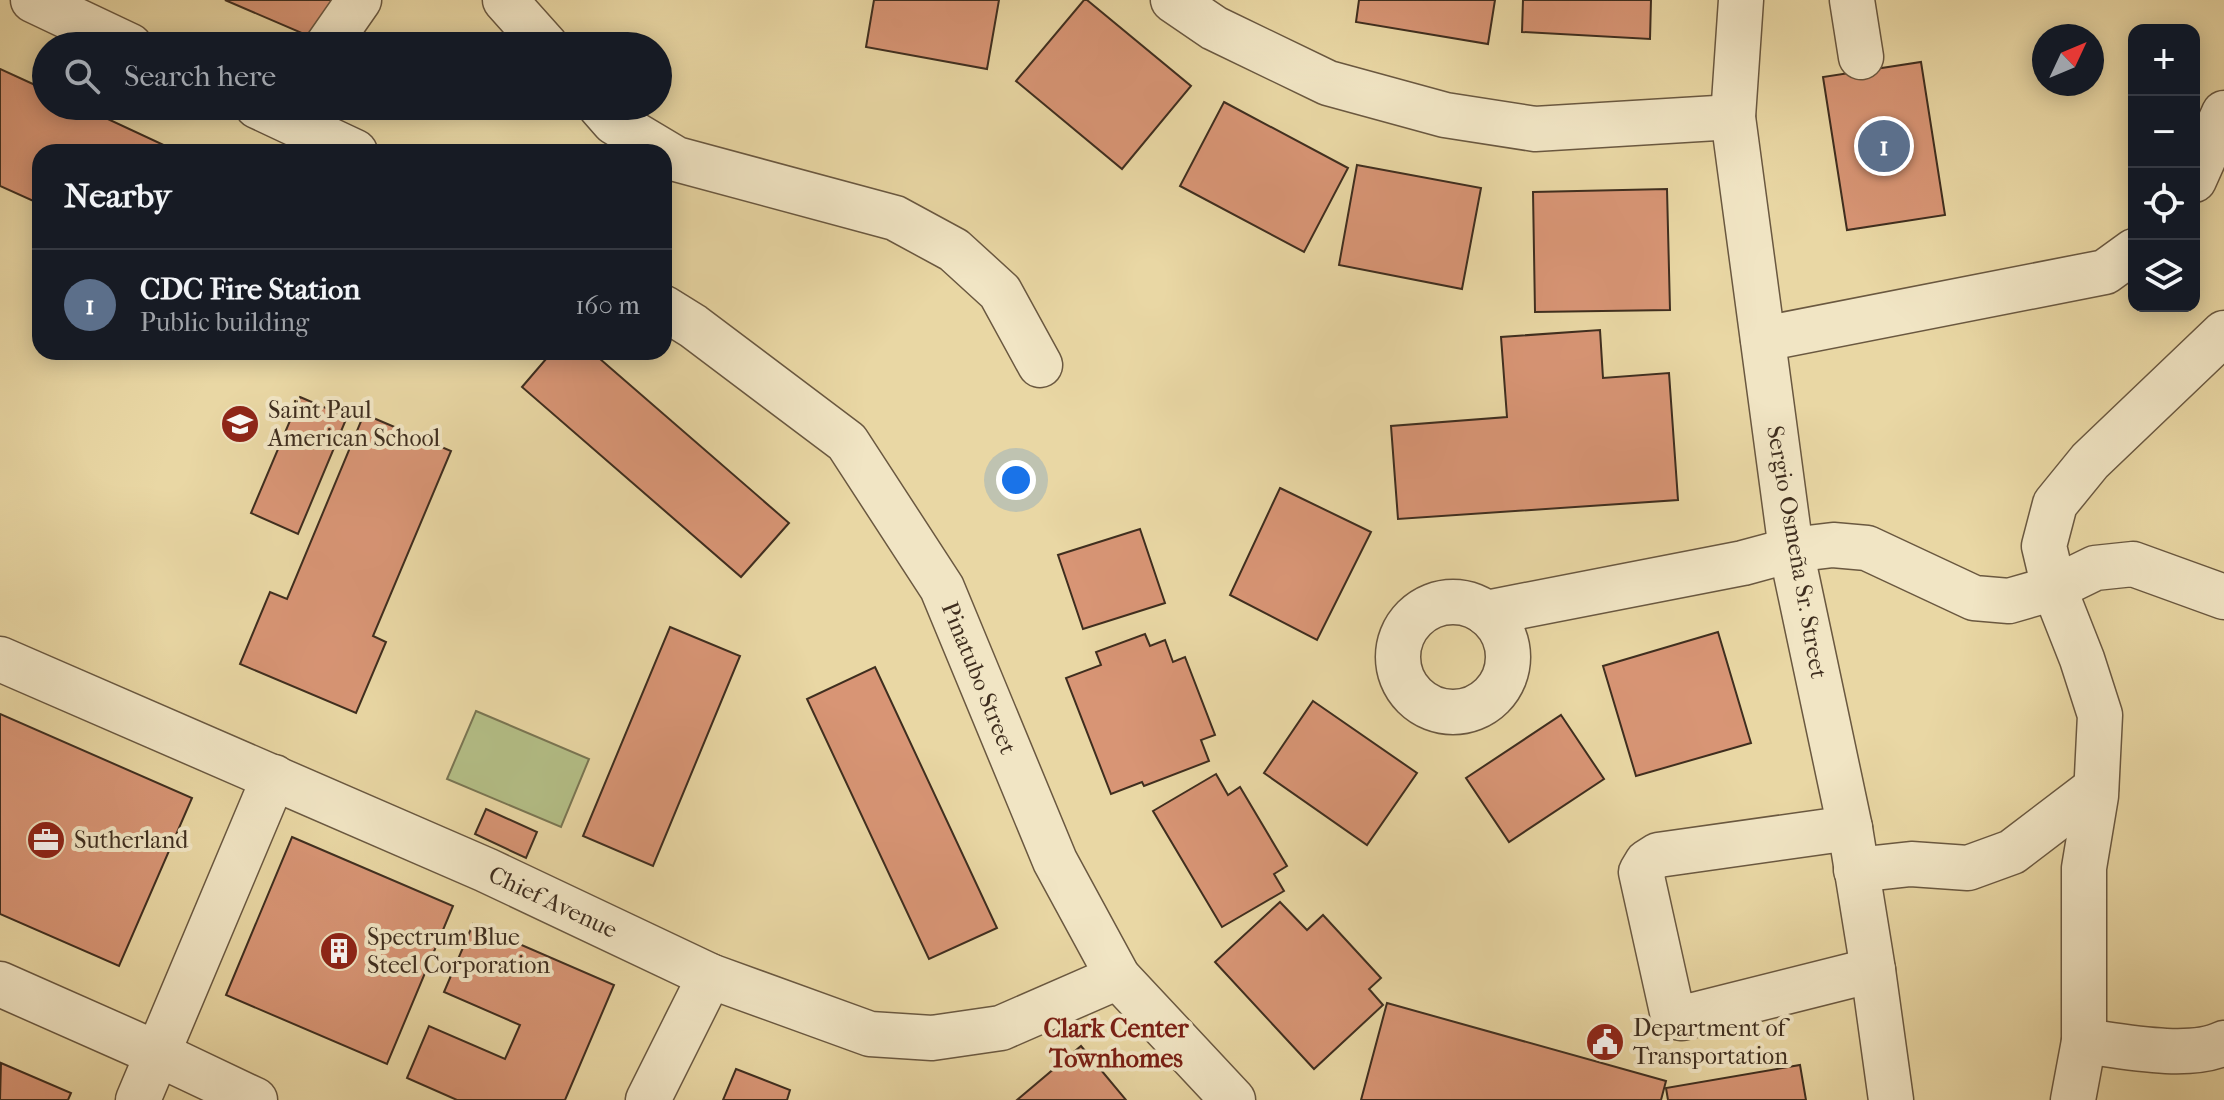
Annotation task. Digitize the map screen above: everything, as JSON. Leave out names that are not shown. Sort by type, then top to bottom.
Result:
[{"type":"street","points":[[33,0],[100,32]]},
{"type":"street","points":[[337,32],[359,0]]},
{"type":"street","points":[[505,0],[534,32]]},
{"type":"street","points":[[1173,0],[1214,28],[1328,83],[1445,115],[1535,129],[1733,117]]},
{"type":"street","name":"Sergio Osmeña Sr. Street","points":[[1741,0],[1733,117],[1791,550],[1853,849],[1891,1100]]},
{"type":"street","points":[[1852,0],[1861,57]]},
{"type":"street","points":[[2199,168],[2224,113]]},
{"type":"street","points":[[294,120],[340,144]]},
{"type":"street","points":[[612,120],[651,144]]},
{"type":"street","points":[[672,157],[895,218],[954,250],[1000,292],[1040,365]]},
{"type":"street","points":[[1763,339],[2105,272],[2128,255]]},
{"type":"street","name":"Pinatubo Street","points":[[672,313],[847,442],[942,588],[1055,861],[1118,977],[1233,1100]]},
{"type":"street","points":[[2073,1100],[2084,1041],[2084,868],[2096,788],[2100,715],[2054,588],[2044,546],[2055,504],[2090,461],[2224,333]]},
{"type":"street","points":[[1486,613],[1743,563],[1791,550],[1833,545],[1867,548],[1974,598],[2009,601],[2054,588],[2095,568],[2133,564],[2224,597]]},
{"type":"street","name":"Chief Avenue","points":[[0,659],[486,870],[710,976],[870,1034],[932,1038],[1001,1028],[1118,977]]},
{"type":"street","points":[[138,1100],[274,777]]},
{"type":"street","points":[[1873,970],[1676,1017],[1672,1012],[1641,872],[1647,862],[1658,855],[1853,849],[1911,864],[1968,868],[2012,852],[2096,788]]},
{"type":"street","points":[[648,1100],[710,976]]},
{"type":"street","points":[[0,984],[255,1100]]},
{"type":"street","points":[[2084,1041],[2167,1052],[2216,1047],[2224,1043]]},
{"type":"green space","points":[[476,711],[589,759],[561,827],[447,779]]},
{"type":"building","points":[[225,0],[351,0],[332,32],[299,32]]},
{"type":"building","points":[[874,0],[999,0],[987,69],[866,47]]},
{"type":"building","points":[[1084,0],[1191,86],[1122,169],[1016,81]]},
{"type":"building","points":[[1359,0],[1495,0],[1488,44],[1356,22]]},
{"type":"building","points":[[1523,0],[1651,0],[1650,39],[1522,32]]},
{"type":"building","points":[[1921,62],[1945,215],[1847,230],[1823,77]]},
{"type":"building","points":[[0,69],[32,84],[32,120],[110,120],[162,144],[32,144],[32,200],[0,186]]},
{"type":"building","points":[[1224,102],[1348,168],[1304,252],[1180,186]]},
{"type":"building","points":[[1357,165],[1481,188],[1462,289],[1339,265]]},
{"type":"building","points":[[1667,189],[1670,310],[1535,312],[1533,192]]},
{"type":"building","points":[[1600,330],[1603,378],[1669,373],[1678,500],[1398,519],[1391,426],[1507,417],[1501,337]]},
{"type":"building","points":[[545,360],[601,360],[789,523],[741,577],[522,387]]},
{"type":"building","points":[[300,397],[347,417],[298,534],[251,513]]},
{"type":"building","points":[[364,414],[451,451],[373,636],[386,642],[356,713],[240,664],[270,592],[287,599]]},
{"type":"building","points":[[1280,488],[1371,532],[1317,640],[1230,595]]},
{"type":"building","points":[[1140,529],[1165,603],[1083,629],[1058,555]]},
{"type":"building","points":[[670,627],[740,656],[653,866],[583,836]]},
{"type":"building","points":[[1718,632],[1751,743],[1636,776],[1603,666]]},
{"type":"building","points":[[1145,634],[1150,646],[1165,640],[1173,662],[1185,657],[1215,735],[1201,740],[1209,761],[1144,786],[1142,782],[1111,794],[1066,678],[1101,665],[1096,652]]},
{"type":"building","points":[[875,667],[997,928],[929,959],[807,699]]},
{"type":"building","points":[[1313,701],[1417,773],[1367,845],[1264,773]]},
{"type":"building","points":[[0,714],[192,798],[119,966],[0,914]]},
{"type":"building","points":[[1561,715],[1604,779],[1509,842],[1466,778]]},
{"type":"building","points":[[1216,774],[1228,795],[1240,787],[1287,866],[1274,874],[1284,891],[1222,927],[1153,811]]},
{"type":"building","points":[[486,809],[537,832],[526,858],[475,834]]},
{"type":"building","name":"Spectrum Blue Steel Corporation","points":[[292,837],[453,906],[387,1064],[226,995]]},
{"type":"building","points":[[1280,902],[1307,930],[1323,915],[1381,978],[1369,989],[1383,1005],[1314,1069],[1215,962]]},
{"type":"building","points":[[473,924],[614,985],[565,1100],[457,1100],[407,1078],[429,1026],[505,1059],[520,1025],[444,992]]},
{"type":"building","points":[[1387,1003],[1666,1081],[1661,1100],[1361,1100]]},
{"type":"building","points":[[1081,1046],[1126,1100],[1017,1100]]},
{"type":"building","points":[[1,1063],[71,1093],[68,1100],[0,1100]]},
{"type":"building","points":[[1800,1065],[1806,1100],[1668,1100],[1666,1088]]},
{"type":"building","points":[[736,1069],[790,1090],[787,1100],[723,1100]]},
{"type":"place","name":"CDC Fire Station","points":[[1884,146]]},
{"type":"place","name":"Saint Paul American School","points":[[240,424]]},
{"type":"place","name":"Sutherland","points":[[46,840]]},
{"type":"place","name":"Spectrum Blue Steel Corporation","points":[[339,951]]},
{"type":"place","name":"Department of Transportation","points":[[1605,1042]]},
{"type":"district","name":"Clark Center Townhomes","points":[[1116,1043]]}]
